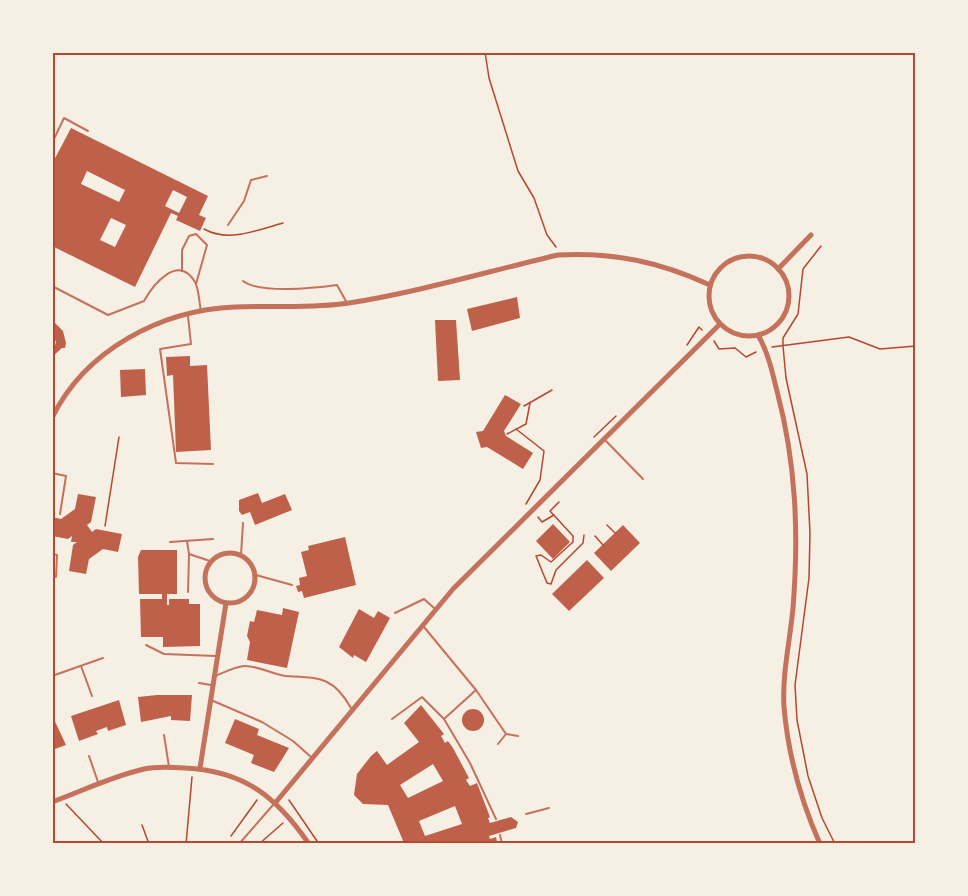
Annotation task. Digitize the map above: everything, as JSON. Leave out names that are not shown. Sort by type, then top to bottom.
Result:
[{"type":"street","points":[[778,269],[811,235]]},
{"type":"street","points":[[52,418],[75,385],[103,356],[132,334],[188,313],[235,307],[304,309],[347,303],[558,255],[609,254],[646,261],[710,285]]},
{"type":"street","points":[[740,257],[760,258],[778,269],[788,287],[787,308],[776,325],[758,335],[737,334],[720,324],[710,306],[710,285],[721,267],[740,257]]},
{"type":"street","points":[[276,802],[351,708],[435,609],[720,324]]},
{"type":"street","points":[[758,335],[765,348],[784,419],[796,496],[797,553],[785,658],[784,706],[799,787],[820,843]]},
{"type":"street","points":[[225,553],[241,555],[248,560],[256,575],[248,597],[241,601],[226,603],[212,597],[207,591],[204,576],[210,561],[225,553]]},
{"type":"street","points":[[201,768],[226,603]]},
{"type":"street","points":[[52,802],[144,769],[201,768],[233,776],[276,802],[309,843]]},
{"type":"lane","points":[[52,143],[64,118],[88,131]]},
{"type":"lane","points":[[228,225],[244,201],[251,180],[267,176]]},
{"type":"lane","points":[[182,272],[182,250],[189,236],[196,234],[207,246],[196,284]]},
{"type":"lane","points":[[52,286],[108,315],[144,301],[154,283],[167,272],[182,272],[190,276],[196,284],[201,311]]},
{"type":"lane","points":[[243,281],[251,287],[306,288],[337,285],[347,303]]},
{"type":"lane","points":[[188,313],[191,344],[160,349],[176,463],[213,464]]},
{"type":"lane","points":[[604,439],[643,479]]},
{"type":"lane","points":[[52,473],[66,476],[60,514]]},
{"type":"lane","points":[[241,555],[243,523]]},
{"type":"lane","points":[[170,542],[213,539]]},
{"type":"lane","points":[[187,541],[188,592]]},
{"type":"lane","points":[[52,554],[57,555],[56,577],[52,576]]},
{"type":"lane","points":[[189,554],[210,561]]},
{"type":"lane","points":[[256,575],[292,585]]},
{"type":"lane","points":[[395,613],[424,599],[435,609]]},
{"type":"lane","points":[[422,625],[476,690],[506,734],[518,736]]},
{"type":"lane","points":[[146,645],[164,654],[218,656]]},
{"type":"lane","points":[[52,676],[103,658]]},
{"type":"lane","points":[[81,666],[92,696]]},
{"type":"lane","points":[[214,676],[244,666],[285,675],[306,675],[326,681],[341,689],[351,708]]},
{"type":"lane","points":[[199,682],[213,685]]},
{"type":"lane","points":[[444,720],[476,690]]},
{"type":"lane","points":[[392,719],[422,697],[444,720],[470,763],[496,819]]},
{"type":"lane","points":[[211,700],[262,722],[293,741],[311,757]]},
{"type":"lane","points":[[498,744],[506,734]]},
{"type":"lane","points":[[164,735],[169,767]]},
{"type":"lane","points":[[89,756],[100,785]]},
{"type":"lane","points":[[239,843],[276,802]]},
{"type":"lane","points":[[526,814],[549,808]]},
{"type":"lane","points":[[500,835],[502,843]]},
{"type":"path","points":[[485,52],[489,78],[518,171],[534,198],[547,235],[558,255]]},
{"type":"path","points":[[204,229],[216,235],[231,236],[283,223]]},
{"type":"path","points":[[687,345],[699,327],[710,335],[719,350],[735,348],[746,357],[765,348],[849,337],[880,349],[915,346]]},
{"type":"path","points":[[524,406],[552,390]]},
{"type":"path","points":[[507,434],[526,424],[530,403]]},
{"type":"path","points":[[594,437],[618,414]]},
{"type":"path","points":[[516,429],[544,451],[540,480],[526,504]]},
{"type":"path","points":[[105,526],[119,437]]},
{"type":"path","points":[[559,502],[550,511],[573,536],[573,542],[551,562],[541,555],[536,556],[547,583],[551,584],[556,570],[583,543],[584,535]]},
{"type":"path","points":[[538,518],[542,522],[554,515]]},
{"type":"path","points":[[559,520],[562,517]]},
{"type":"path","points":[[607,525],[615,533]]},
{"type":"path","points":[[595,536],[603,544]]},
{"type":"path","points":[[186,843],[192,776]]},
{"type":"path","points":[[283,792],[319,843]]},
{"type":"path","points":[[62,798],[104,843]]},
{"type":"path","points":[[231,836],[258,799]]},
{"type":"path","points":[[259,843],[284,822]]},
{"type":"path","points":[[142,825],[149,843]]},
{"type":"building","points":[[71,128],[208,196],[199,215],[206,218],[200,231],[176,220],[178,216],[171,213],[135,287],[52,246],[52,164]],"holes":[[[87,171],[125,190],[119,202],[81,184]],[[173,190],[187,197],[179,213],[165,206]],[[111,218],[126,225],[115,247],[100,240]]]},
{"type":"building","points":[[517,297],[520,318],[472,331],[467,309]]},
{"type":"building","points":[[435,320],[456,320],[460,380],[438,381]]},
{"type":"building","points":[[55,323],[63,331],[66,343],[65,348],[52,357],[56,342],[52,333]]},
{"type":"building","points":[[190,356],[190,366],[207,365],[211,450],[176,452],[173,375],[167,376],[166,357]]},
{"type":"building","points":[[145,369],[146,395],[121,397],[120,370]]},
{"type":"building","points":[[505,395],[521,404],[504,431],[506,436],[533,453],[523,469],[487,447],[481,448],[476,432],[483,431]]},
{"type":"building","points":[[258,493],[262,503],[285,494],[292,510],[255,525],[250,512],[242,515],[239,511],[239,500]]},
{"type":"building","points":[[78,494],[96,497],[91,522],[87,525],[92,532],[96,529],[122,534],[118,552],[103,549],[89,559],[86,574],[69,571],[73,545],[77,542],[71,542],[72,536],[68,539],[52,536],[52,517],[61,519],[75,509]]},
{"type":"building","points":[[553,524],[570,542],[553,559],[536,541]]},
{"type":"building","points":[[623,525],[640,543],[611,571],[594,553]]},
{"type":"building","points":[[345,537],[356,585],[304,598],[302,591],[298,592],[296,586],[300,585],[299,578],[307,576],[301,552],[309,550],[308,546]]},
{"type":"building","points":[[141,550],[177,550],[177,594],[167,594],[167,605],[169,605],[169,599],[189,599],[189,604],[200,604],[200,646],[163,647],[163,637],[141,637],[140,599],[162,599],[162,594],[139,594],[138,557]]},
{"type":"building","points":[[587,560],[604,578],[569,611],[552,594]]},
{"type":"building","points":[[283,608],[299,612],[287,668],[247,660],[250,642],[247,636],[250,621],[254,622],[257,610],[282,615]]},
{"type":"building","points":[[359,609],[374,618],[378,611],[390,618],[366,662],[354,655],[353,658],[339,647]]},
{"type":"building","points":[[192,695],[190,721],[171,720],[171,716],[141,722],[138,697]]},
{"type":"building","points":[[119,700],[126,725],[108,731],[107,727],[96,731],[98,734],[79,741],[71,716]]},
{"type":"building","points":[[421,705],[444,734],[441,736],[445,743],[448,741],[453,748],[469,778],[466,780],[470,786],[477,783],[490,817],[488,818],[490,823],[511,817],[518,822],[516,828],[489,836],[490,839],[496,837],[497,842],[404,843],[388,805],[363,804],[354,795],[357,774],[377,751],[387,765],[419,742],[404,723]],"holes":[[[433,764],[443,781],[408,798],[400,785]],[[455,806],[462,824],[425,836],[419,821]]]},
{"type":"building","points":[[469,709],[477,709],[484,716],[484,724],[477,731],[469,731],[462,724],[462,716]]},
{"type":"building","points":[[52,715],[66,745],[52,750]]},
{"type":"building","points":[[235,719],[259,729],[257,735],[289,748],[274,772],[251,763],[254,755],[225,743]]}]
